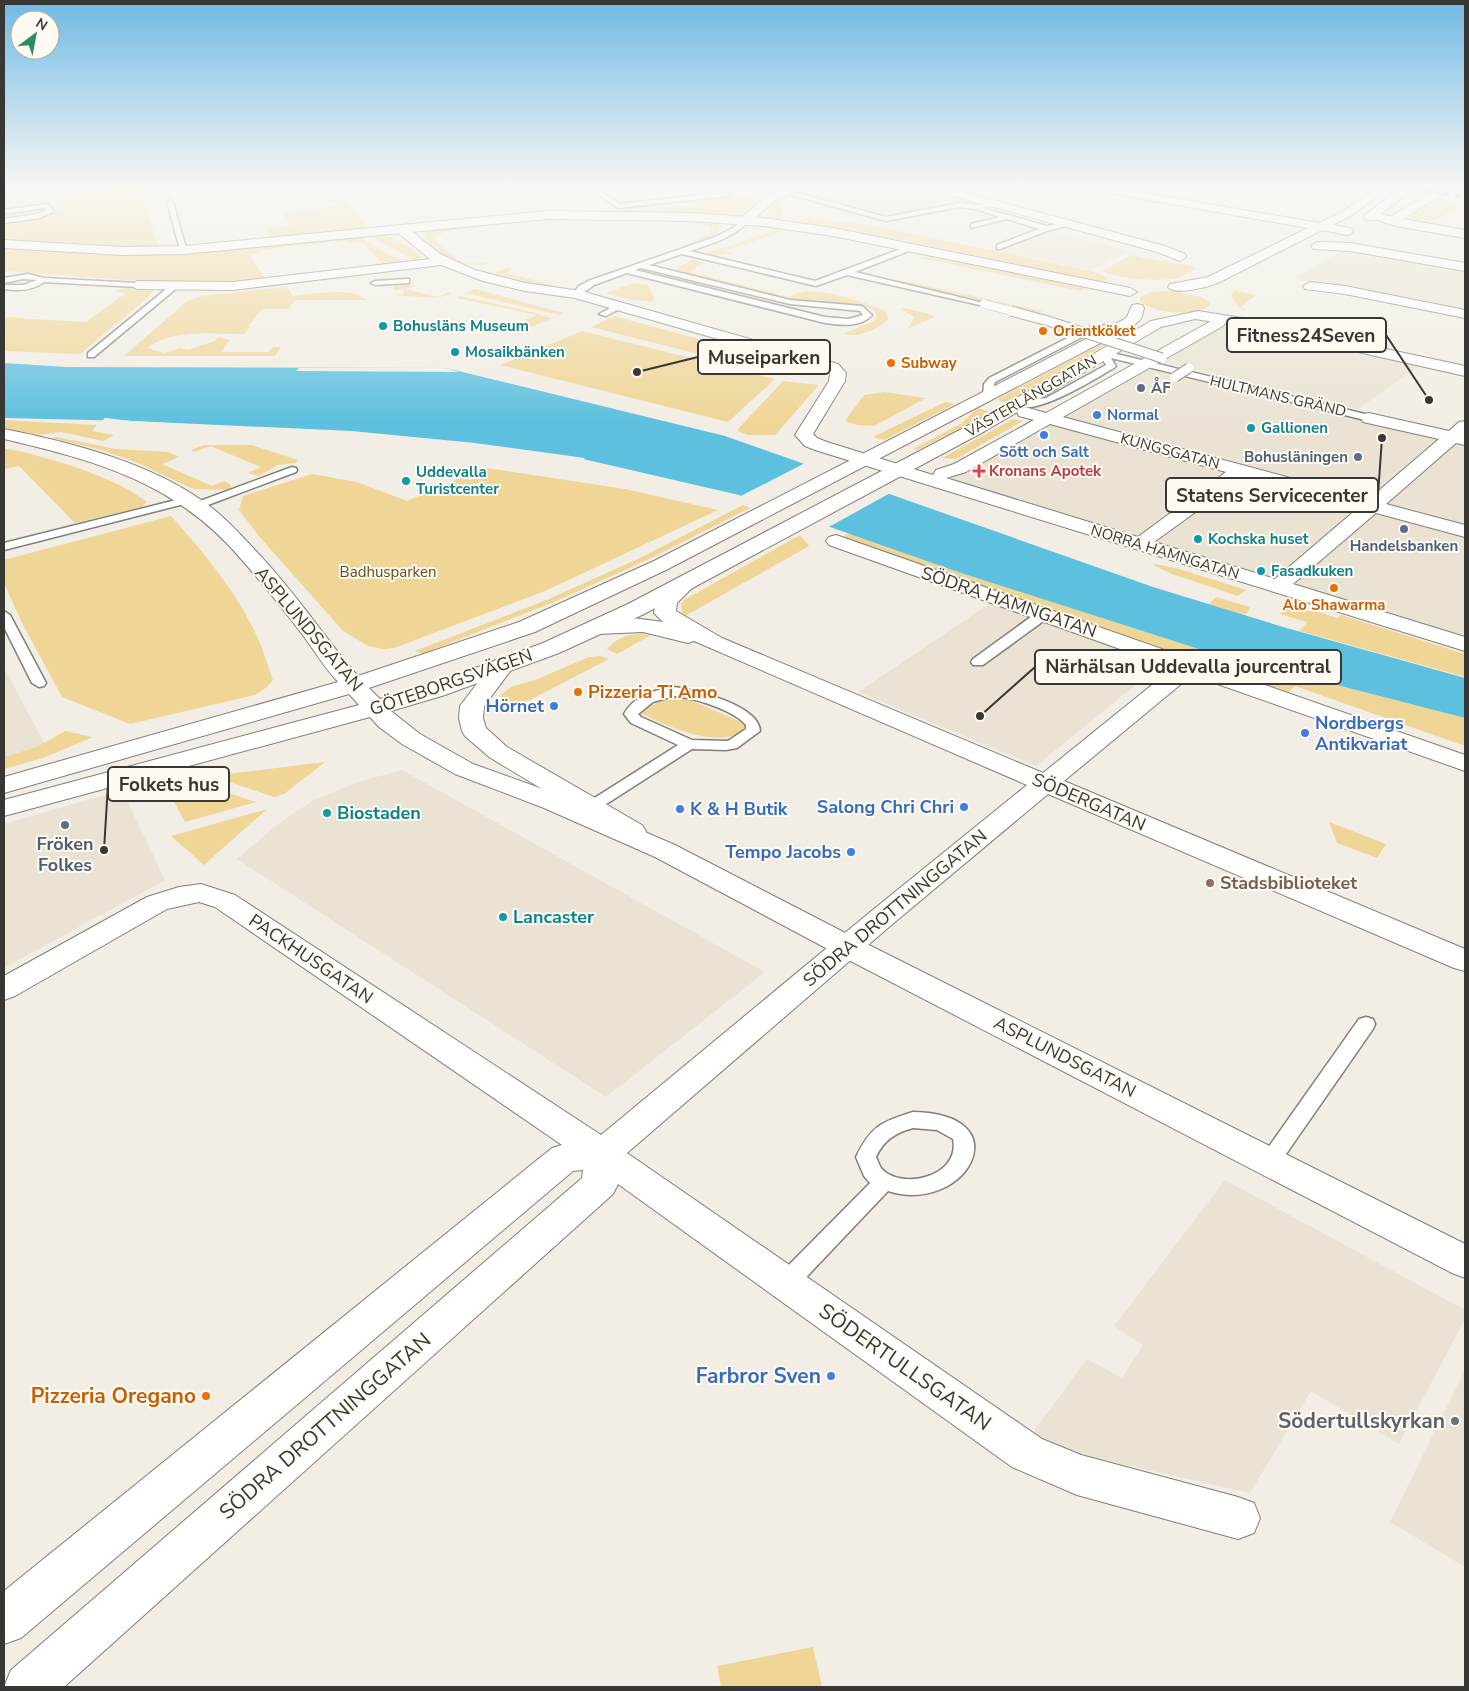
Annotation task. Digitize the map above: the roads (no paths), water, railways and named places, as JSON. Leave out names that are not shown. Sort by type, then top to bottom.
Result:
[{"type":"street","points":[[137,285],[174,287],[232,286],[397,267]]},
{"type":"street","points":[[459,267],[537,289],[576,294],[619,307]]},
{"type":"street","points":[[1015,267],[1135,290],[1125,298],[1137,308]]},
{"type":"street","points":[[1211,295],[1168,287],[1201,284],[1239,267]]},
{"type":"street","points":[[1310,286],[1345,290],[1465,314]]},
{"type":"street","name":"NORRA HAMNGATAN","points":[[619,307],[832,366],[838,374],[838,381],[809,424],[804,435],[812,442],[821,446],[1465,644]]},
{"type":"street","name":"VÄSTERLÅNGGATAN","points":[[837,473],[1120,327],[1134,319],[1137,308],[1158,313],[1195,315]]},
{"type":"street","points":[[940,467],[960,468],[1143,364],[1220,312],[1347,345]]},
{"type":"street","name":"VÄSTERLÅNGGATAN","points":[[872,485],[1022,408],[1104,354],[1156,324],[1171,319],[1220,312]]},
{"type":"street","points":[[1195,315],[1242,322],[1462,370]]},
{"type":"street","name":"KUNGSGATAN","points":[[1022,408],[1048,418],[1465,530]]},
{"type":"street","name":"HULTMANS GRÄND","points":[[1369,418],[1461,435]]},
{"type":"street","points":[[1278,587],[1373,506],[1461,435]]},
{"type":"street","name":"ASPLUNDSGATAN","points":[[5,436],[77,451],[118,465],[155,481],[192,503],[218,524],[248,554],[310,630],[332,662],[378,708],[388,722],[411,739],[464,769],[553,802],[665,851]]},
{"type":"street","points":[[1147,538],[1241,470]]},
{"type":"street","name":"GÖTEBORGSVÄGEN","points":[[4,785],[354,685],[527,628],[619,586],[837,473]]},
{"type":"street","name":"GÖTEBORGSVÄGEN","points":[[4,808],[378,708],[502,666],[550,648],[684,585],[872,485]]},
{"type":"street","name":"SÖDRA HAMNGATAN","points":[[836,541],[1465,763]]},
{"type":"street","name":"SÖDERGATAN","points":[[684,585],[667,601],[665,612],[673,620],[714,643],[1465,961]]},
{"type":"street","name":"SÖDERGATAN","points":[[596,627],[642,624],[714,643]]},
{"type":"street","name":"SÖDRA DROTTNINGGATAN","points":[[28,1687],[600,1184],[602,1154],[1045,783],[1190,665]]},
{"type":"street","name":"ASPLUNDSGATAN","points":[[502,666],[472,706],[471,718],[474,731],[498,752],[665,851],[848,947],[1465,1262]]},
{"type":"street","name":"PACKHUSGATAN","points":[[4,989],[157,903],[179,896],[201,893],[225,901],[602,1154]]},
{"type":"street","points":[[4,1621],[564,1158],[602,1154]]},
{"type":"street","name":"SÖDERTULLSGATAN","points":[[602,1154],[1027,1453],[1077,1475],[1238,1518]]},
{"type":"lane","points":[[576,294],[591,283],[639,267]]},
{"type":"lane","points":[[628,271],[825,320],[851,321],[862,319],[868,315],[862,309],[790,302],[646,267]]},
{"type":"lane","points":[[746,267],[816,284],[859,267]]},
{"type":"lane","points":[[365,271],[377,285],[406,281]]},
{"type":"lane","points":[[846,272],[1048,321],[1162,358]]},
{"type":"lane","points":[[6,279],[31,276],[42,280],[137,285]]},
{"type":"lane","points":[[4,287],[24,287],[37,284],[42,280]]},
{"type":"lane","points":[[91,354],[174,287]]},
{"type":"lane","points":[[603,314],[619,307]]},
{"type":"lane","name":"HULTMANS GRÄND","points":[[1104,354],[1369,418]]},
{"type":"lane","points":[[1175,377],[1188,368]]},
{"type":"lane","points":[[4,547],[192,503],[292,470]]},
{"type":"lane","points":[[978,662],[1044,614]]},
{"type":"lane","points":[[4,615],[39,683]]},
{"type":"lane","points":[[591,807],[689,744],[732,745],[753,732],[754,724],[747,717],[684,691],[675,690],[658,693],[633,708],[631,714],[636,720],[689,744]]},
{"type":"lane","points":[[1270,1161],[1366,1024]]},
{"type":"lane","points":[[913,1120],[922,1120],[948,1125],[962,1135],[965,1148],[961,1160],[952,1172],[940,1182],[922,1186],[884,1182],[871,1172],[866,1157],[872,1143],[883,1131],[913,1120]]},
{"type":"lane","points":[[786,1283],[884,1182]]},
{"type":"water","points":[[4,363],[67,367],[446,368],[725,436],[1153,587],[1283,627],[1465,678],[1465,718],[1205,651],[958,572],[739,495],[583,459],[475,444],[352,433],[132,421],[4,418]]},
{"type":"place","name":"Bohusläns Museum","points":[[383,326]]},
{"type":"place","name":"Orientköket","points":[[1043,331]]},
{"type":"place","name":"Mosaikbänken","points":[[455,352]]},
{"type":"place","name":"Subway","points":[[891,363]]},
{"type":"place","name":"Museiparken","points":[[637,372]]},
{"type":"place","name":"ÅF","points":[[1141,388]]},
{"type":"place","name":"Fitness24Seven","points":[[1429,400]]},
{"type":"place","name":"Normal","points":[[1097,415]]},
{"type":"place","name":"Gallionen","points":[[1251,428]]},
{"type":"place","name":"Sött och Salt","points":[[1044,435]]},
{"type":"place","name":"Statens Servicecenter","points":[[1382,438]]},
{"type":"place","name":"Bohusläningen","points":[[1358,457]]},
{"type":"place","name":"Kronans Apotek","points":[[979,471]]},
{"type":"place","name":"Uddevalla Turistcenter","points":[[406,481]]},
{"type":"place","name":"Handelsbanken","points":[[1404,529]]},
{"type":"place","name":"Kochska huset","points":[[1198,539]]},
{"type":"place","name":"Fasadkuken","points":[[1261,571]]},
{"type":"place","name":"Alo Shawarma","points":[[1334,588]]},
{"type":"place","name":"Pizzeria Ti Amo","points":[[578,692]]},
{"type":"place","name":"Hörnet","points":[[554,706]]},
{"type":"place","name":"Närhälsan Uddevalla jourcentral","points":[[980,716]]},
{"type":"place","name":"Nordbergs Antikvariat","points":[[1305,733]]},
{"type":"place","name":"Salong Chri Chri","points":[[964,807]]},
{"type":"place","name":"K & H Butik","points":[[680,809]]},
{"type":"place","name":"Biostaden","points":[[327,813]]},
{"type":"place","name":"Fröken Folkes","points":[[65,825]]},
{"type":"place","name":"Folkets hus","points":[[104,850]]},
{"type":"place","name":"Tempo Jacobs","points":[[851,852]]},
{"type":"place","name":"Stadsbiblioteket","points":[[1210,883]]},
{"type":"place","name":"Lancaster","points":[[503,917]]},
{"type":"place","name":"Farbror Sven","points":[[831,1376]]},
{"type":"place","name":"Pizzeria Oregano","points":[[206,1396]]},
{"type":"place","name":"Södertullskyrkan","points":[[1455,1421]]},
{"type":"park label","name":"Badhusparken","points":[[388,572]]}]
